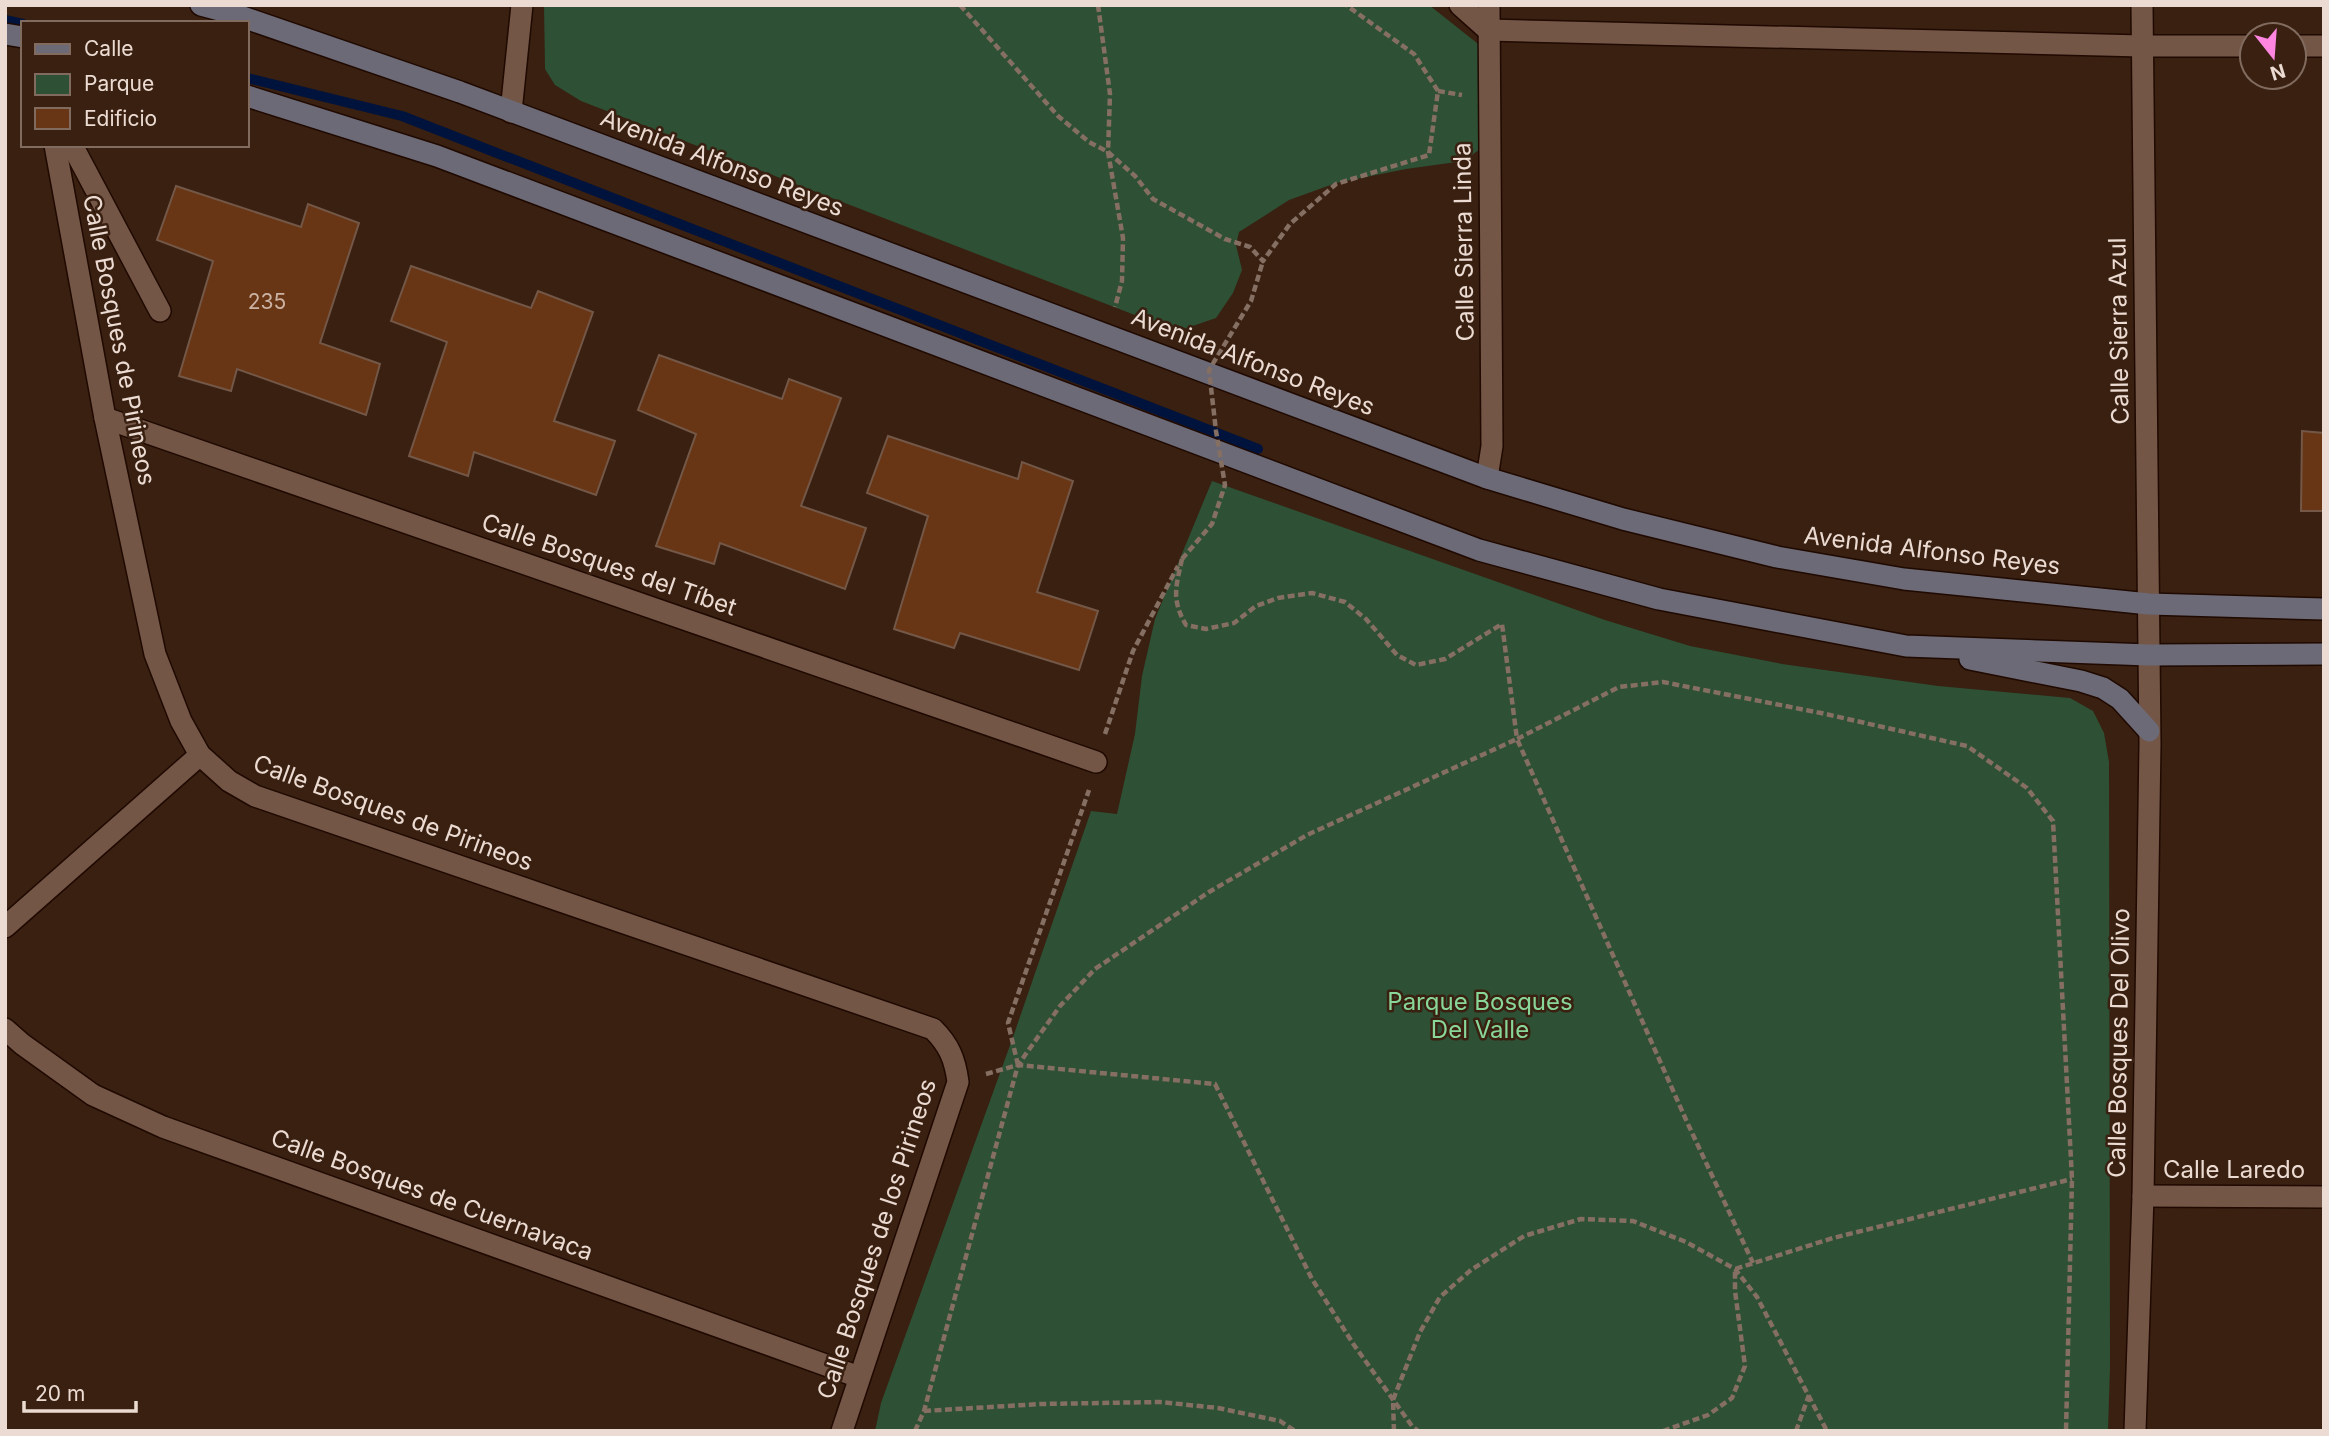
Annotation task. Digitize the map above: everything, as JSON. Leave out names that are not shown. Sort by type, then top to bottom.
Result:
[{"type":"main road","name":"Avenida Alfonso Reyes","points":[[201,5],[460,92],[1487,478],[1622,519],[1777,557],[1904,579],[2149,604],[2324,609]]},
{"type":"main road","points":[[248,96],[450,160],[1479,550],[1660,600],[2081,681],[2104,688],[2120,699],[2149,731]]},
{"type":"main road","points":[[1906,646],[2149,656],[2324,654]]},
{"type":"street","points":[[511,112],[522,5]]},
{"type":"street","points":[[1460,5],[1488,30],[2238,47]]},
{"type":"street","name":"Calle Sierra Linda","points":[[1487,478],[1492,446],[1489,5]]},
{"type":"street","name":"Calle Sierra Azul","points":[[2142,5],[2149,656]]},
{"type":"street","name":"Calle Bosques de Pirineos","points":[[55,147],[105,418],[155,654],[181,721],[200,755],[229,781],[255,796],[933,1029]]},
{"type":"street","points":[[73,147],[160,311]]},
{"type":"street","name":"Calle Bosques del Tíbet","points":[[105,418],[1096,762]]},
{"type":"street","name":"Calle Bosques Del Olivo","points":[[2134,1431],[2143,1196],[2149,656]]},
{"type":"street","points":[[5,926],[200,755]]},
{"type":"street","name":"Calle Bosques de Cuernavaca","points":[[5,1029],[93,1095],[163,1127],[859,1377]]},
{"type":"street","name":"Calle Bosques de los Pirineos","points":[[842,1431],[958,1082],[956,1060],[945,1041],[933,1029]]},
{"type":"street","name":"Calle Laredo","points":[[2143,1196],[2324,1197]]},
{"type":"path","points":[[960,5],[1058,116],[1089,142],[1108,152],[1135,176],[1153,199],[1225,239],[1250,247],[1263,261]]},
{"type":"path","points":[[1098,5],[1110,94],[1108,152],[1123,238],[1122,281],[1113,315]]},
{"type":"path","points":[[1018,1065],[1008,1023],[1090,788],[1133,651],[1182,559],[1212,524],[1225,485],[1209,370],[1251,300],[1263,261],[1290,224],[1336,184],[1429,155],[1438,91],[1414,54],[1346,5]]},
{"type":"path","points":[[1182,559],[1176,588],[1176,608],[1186,625],[1206,629],[1234,623],[1256,606],[1278,598],[1312,593],[1345,602],[1366,619],[1397,655],[1416,665],[1446,659],[1502,624],[1517,739],[1681,1110],[1753,1263]]},
{"type":"path","points":[[915,1431],[924,1411],[1018,1065],[1060,1006],[1095,969],[1209,892],[1307,835],[1517,739],[1619,687],[1663,682],[1821,713],[1967,746],[2027,788],[2053,821],[2072,1179],[2066,1431]]},
{"type":"path","points":[[958,1082],[1018,1065],[1215,1083],[1312,1279],[1354,1345],[1418,1431]]},
{"type":"path","points":[[1735,1269],[1833,1238],[2072,1179]]},
{"type":"path","points":[[1394,1431],[1393,1400],[1420,1332],[1440,1297],[1471,1270],[1524,1236],[1581,1219],[1633,1221],[1686,1242],[1735,1269],[1757,1297],[1827,1431]]},
{"type":"path","points":[[1663,1431],[1708,1415],[1732,1398],[1745,1366],[1735,1269]]},
{"type":"path","points":[[1796,1431],[1809,1394]]},
{"type":"path","points":[[924,1411],[1041,1404],[1160,1402],[1218,1408],[1280,1421],[1295,1431]]},
{"type":"green space","points":[[544,5],[1429,5],[1482,47],[1492,140],[1464,161],[1336,183],[1289,200],[1239,232],[1236,245],[1242,270],[1233,293],[1216,318],[1181,330],[1158,324],[581,101],[555,85],[545,69]]},
{"type":"green space","name":"Parque Bosques Del Valle","points":[[1212,481],[1605,620],[1690,646],[1782,664],[1938,686],[2070,698],[2093,711],[2104,733],[2109,762],[2108,1431],[875,1431],[881,1403],[1091,811],[1117,814],[1135,734],[1142,676],[1155,619]]},
{"type":"building","points":[[176,186],[301,227],[308,204],[359,223],[320,343],[380,364],[366,415],[237,369],[231,391],[179,376],[213,261],[157,240]]},
{"type":"building","points":[[411,266],[531,308],[538,291],[593,312],[554,421],[615,441],[596,495],[474,452],[468,476],[409,456],[447,342],[391,321]]},
{"type":"building","points":[[659,355],[782,399],[789,379],[841,398],[801,506],[866,528],[845,589],[720,543],[714,564],[656,546],[696,434],[638,410]]},
{"type":"building","points":[[2302,431],[2324,433],[2324,511],[2301,511]]},
{"type":"building","points":[[888,436],[1018,479],[1022,462],[1073,481],[1037,592],[1098,611],[1079,670],[960,633],[954,648],[894,629],[928,516],[867,493]]},
{"type":"waterway","points":[[5,20],[21,24]]},
{"type":"waterway","points":[[248,78],[402,116],[1258,449]]}]
